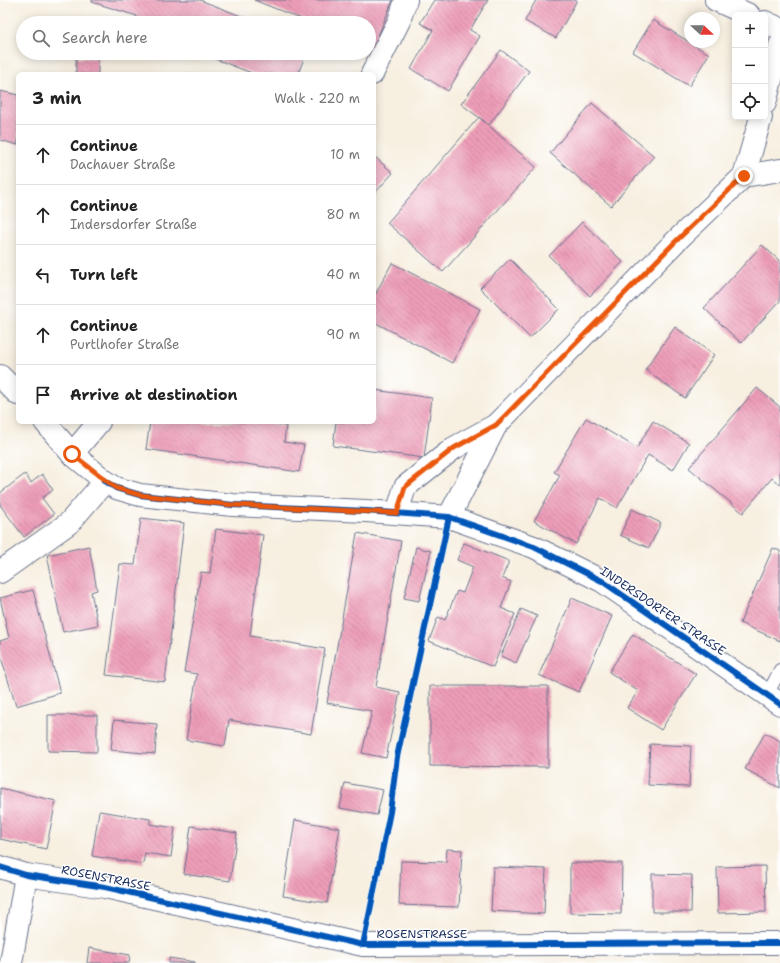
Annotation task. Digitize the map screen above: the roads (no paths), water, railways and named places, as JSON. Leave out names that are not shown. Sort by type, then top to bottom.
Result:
[{"type":"street","points":[[373,72],[399,21],[406,0]]},
{"type":"street","points":[[716,0],[742,12]]},
{"type":"street","points":[[768,23],[780,29]]},
{"type":"street","points":[[772,96],[780,45]]},
{"type":"street","points":[[397,513],[405,487],[454,448],[496,425],[670,248],[744,176],[760,120]]},
{"type":"street","points":[[744,176],[780,170]]},
{"type":"street","points":[[0,376],[16,392]]},
{"type":"street","name":"INDERSDORFER STRASSE","points":[[47,424],[72,454],[105,481],[116,488],[140,495],[233,505],[397,513],[449,518],[534,547],[602,581],[773,700]]},
{"type":"street","points":[[72,454],[96,424]]},
{"type":"street","points":[[449,518],[496,425]]},
{"type":"street","points":[[0,572],[69,523],[105,481]]},
{"type":"street","name":"ROSENSTRASSE","points":[[0,867],[26,875],[105,887],[361,954],[780,943]]},
{"type":"street","points":[[11,963],[26,875]]},
{"type":"lane","points":[[773,700],[780,670]]}]
